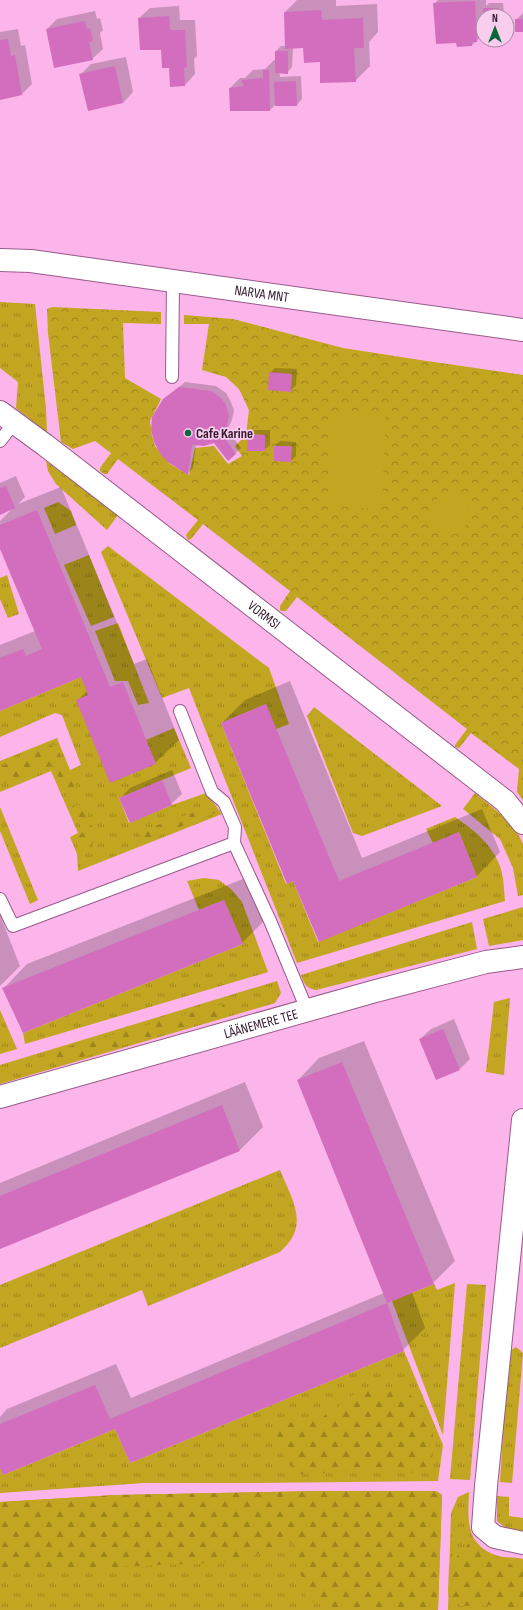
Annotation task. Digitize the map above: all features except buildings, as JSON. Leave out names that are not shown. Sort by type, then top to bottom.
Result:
[{"type":"street","name":"NARVA MNT","points":[[0,260],[31,261],[523,330]]},
{"type":"street","name":"VORMSI","points":[[7,418],[46,445],[505,801],[523,823]]},
{"type":"street","name":"LÄÄNEMERE TEE","points":[[0,1097],[306,1010],[486,962],[523,957]]},
{"type":"street","points":[[523,1120],[483,1527],[495,1537],[523,1543]]},
{"type":"lane","points":[[172,377],[173,281]]},
{"type":"lane","points":[[0,441],[7,418]]},
{"type":"lane","points":[[180,711],[212,792],[224,802],[235,827],[234,843],[271,923],[306,1010]]},
{"type":"lane","points":[[0,899],[13,926],[234,843]]},
{"type":"green space","points":[[0,302],[35,304],[46,409],[47,433],[16,408],[18,382],[0,368]]},
{"type":"green space","points":[[52,307],[161,312],[161,324],[123,323],[125,378],[161,399],[150,421],[155,446],[170,464],[189,475],[195,448],[214,446],[228,464],[242,456],[235,446],[246,435],[249,410],[239,389],[226,377],[202,370],[209,324],[184,324],[184,315],[233,319],[343,348],[523,375],[523,800],[517,792],[519,769],[471,733],[459,748],[455,747],[467,729],[297,597],[286,611],[280,610],[280,606],[290,591],[203,524],[191,539],[188,540],[186,535],[198,520],[118,459],[107,474],[100,471],[100,468],[111,453],[95,441],[73,449],[61,442],[48,333],[47,309]]},
{"type":"green space","points":[[332,411],[386,413],[382,509],[328,506]]},
{"type":"green space","points":[[46,461],[118,515],[107,530],[56,484],[48,471]]},
{"type":"green space","points":[[449,495],[457,497],[463,501],[467,507],[469,515],[467,523],[463,529],[457,533],[449,535],[441,533],[435,529],[431,523],[429,515],[431,507],[435,501],[441,497]]},
{"type":"green space","points":[[58,502],[71,511],[76,525],[55,534],[44,508]]},
{"type":"green space","points":[[108,546],[269,668],[289,724],[276,729],[266,704],[221,723],[286,884],[293,881],[318,942],[477,877],[459,832],[433,843],[426,829],[455,817],[478,834],[495,856],[502,873],[505,901],[297,963],[189,688],[162,698],[101,552]]},
{"type":"green space","points":[[89,555],[114,617],[91,626],[64,565]]},
{"type":"green space","points":[[7,575],[19,614],[8,618],[0,599],[0,578]]},
{"type":"green space","points":[[118,623],[149,703],[138,705],[128,681],[115,681],[95,631]]},
{"type":"green space","points":[[81,677],[146,740],[174,728],[191,768],[119,798],[129,823],[206,793],[222,814],[78,871],[77,854],[70,837],[78,833],[51,771],[0,792],[0,761],[57,738],[70,770],[81,765],[62,715],[55,713],[0,737],[0,711]]},
{"type":"green space","points":[[314,707],[442,806],[362,836],[353,833],[307,716]]},
{"type":"green space","points":[[55,744],[79,794],[68,798],[53,765],[3,783],[0,778],[0,767]]},
{"type":"green space","points":[[475,793],[509,822],[523,844],[523,895],[518,896],[513,868],[500,839],[463,809]]},
{"type":"green space","points":[[82,805],[96,835],[90,851],[81,852],[75,840],[83,832],[72,806]]},
{"type":"green space","points":[[212,806],[215,813],[143,842],[138,832]]},
{"type":"green space","points":[[0,807],[38,900],[30,904],[0,831]]},
{"type":"green space","points":[[204,878],[219,880],[231,889],[242,902],[268,972],[25,1044],[23,1033],[243,944],[224,900],[199,910],[187,881]]},
{"type":"green space","points":[[523,907],[523,940],[489,946],[483,919]]},
{"type":"green space","points":[[472,922],[477,949],[316,990],[306,985],[301,975]]},
{"type":"green space","points":[[277,981],[281,993],[275,1003],[0,1084],[0,1065]]},
{"type":"green space","points":[[510,998],[504,1075],[486,1072],[494,1002]]},
{"type":"green space","points":[[224,1004],[227,1015],[55,1065],[51,1051]]},
{"type":"green space","points":[[0,1010],[17,1049],[0,1054]]},
{"type":"green space","points":[[280,1170],[294,1204],[297,1221],[296,1230],[292,1238],[280,1252],[148,1306],[142,1290],[0,1348],[0,1285]]},
{"type":"green space","points":[[455,1283],[443,1435],[392,1301],[434,1284],[437,1290]]},
{"type":"green space","points":[[467,1284],[486,1285],[470,1480],[450,1479]]},
{"type":"green space","points":[[516,1347],[523,1353],[512,1483],[500,1482],[508,1352]]},
{"type":"green space","points":[[404,1351],[443,1445],[438,1481],[144,1483],[0,1493],[0,1468],[3,1475],[115,1429],[130,1463]]},
{"type":"green space","points":[[403,1389],[428,1410],[435,1447],[427,1473],[372,1471],[301,1474],[283,1458],[275,1424],[320,1419],[358,1391]]},
{"type":"green space","points":[[325,1491],[436,1491],[442,1495],[438,1610],[0,1610],[0,1502],[116,1495]]},
{"type":"green space","points":[[325,1491],[436,1491],[442,1495],[438,1610],[339,1610],[306,1600],[294,1542],[232,1562],[0,1572],[0,1502],[116,1495]]},
{"type":"green space","points":[[469,1492],[468,1512],[470,1530],[478,1544],[485,1550],[501,1557],[523,1559],[523,1610],[448,1610],[451,1513],[458,1497]]},
{"type":"green space","points":[[497,1496],[509,1497],[509,1516],[523,1518],[523,1531],[507,1529],[497,1521]]},
{"type":"green space","points":[[473,1539],[481,1548],[523,1572],[523,1610],[510,1610],[504,1605],[461,1606],[448,1593],[449,1565]]},
{"type":"place","name":"Cafe Karine","points":[[188,433]]}]
